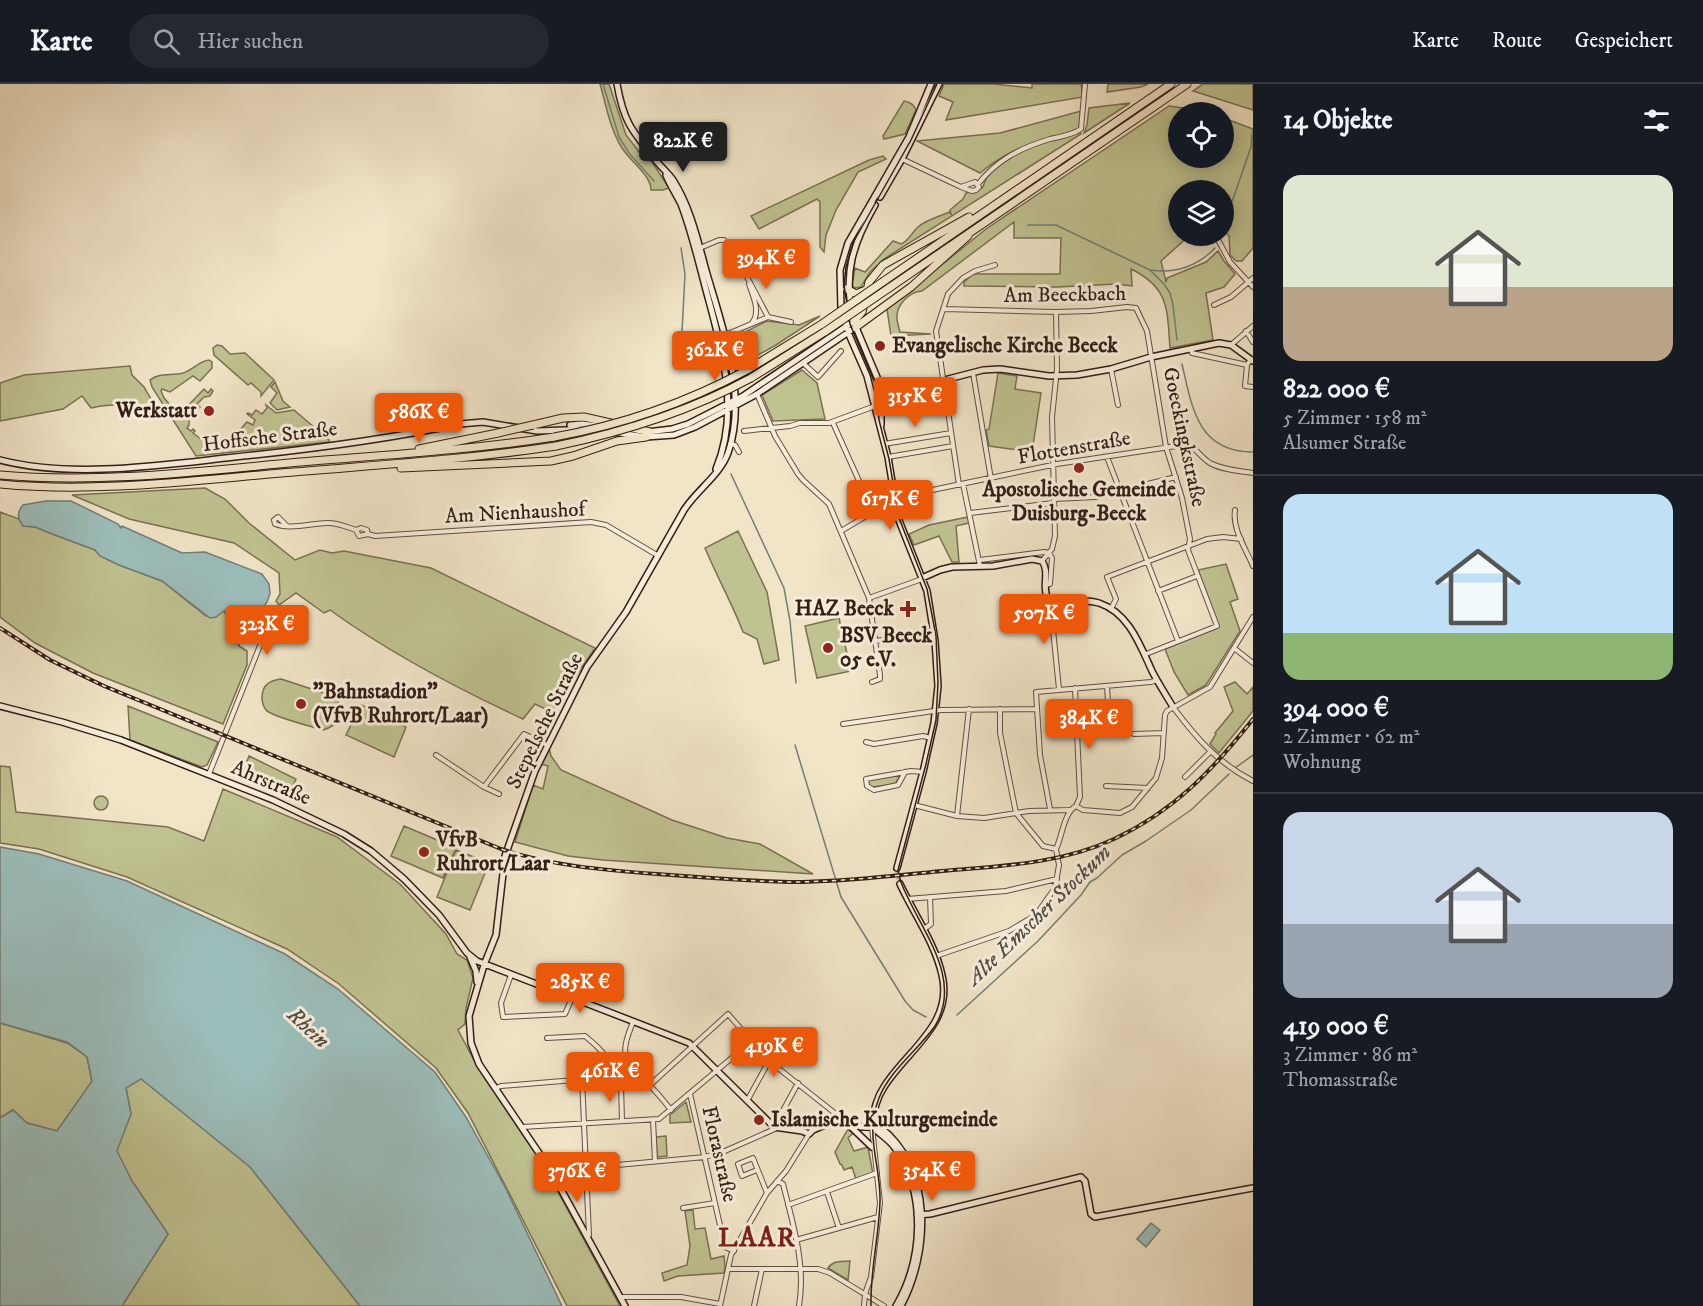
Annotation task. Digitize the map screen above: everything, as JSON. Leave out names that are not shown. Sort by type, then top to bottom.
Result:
[{"type":"highway","points":[[0,475],[101,478],[500,445],[608,426],[662,409],[747,370],[822,324],[1171,84]]},
{"type":"highway","points":[[0,484],[47,487],[130,485],[493,455],[556,446],[610,434],[651,421],[690,407],[751,378],[826,331],[1187,84]]},
{"type":"highway","points":[[855,324],[862,312],[866,290],[875,272],[883,265],[993,205]]},
{"type":"highway","points":[[855,324],[911,287],[965,241],[971,231]]},
{"type":"highway","points":[[848,289],[856,294],[866,290]]},
{"type":"highway","points":[[391,455],[563,418],[584,417],[648,434]]},
{"type":"highway","points":[[381,465],[397,468],[540,462],[573,456],[617,441],[648,434]]},
{"type":"street","points":[[617,84],[625,120],[664,171],[686,219],[721,337],[731,405]]},
{"type":"street","points":[[911,137],[931,84]]},
{"type":"street","points":[[881,430],[880,387],[855,324],[848,289],[851,263],[868,216],[939,84]]},
{"type":"street","points":[[900,158],[962,187],[972,191],[976,190],[990,169],[1009,155],[1081,129],[1085,84]]},
{"type":"street","points":[[897,868],[923,772],[936,711],[938,686],[934,633],[930,604],[922,578],[900,524],[888,457],[867,376],[847,329],[839,299],[842,260],[848,243],[900,158]]},
{"type":"street","points":[[664,171],[672,177],[688,208],[700,248],[734,388],[731,405]]},
{"type":"street","points":[[962,187],[971,182],[978,184]]},
{"type":"street","points":[[700,248],[724,240],[746,272],[768,317]]},
{"type":"street","points":[[1221,246],[1230,262],[1253,287]]},
{"type":"street","points":[[980,563],[953,446],[936,336],[948,294],[963,278],[975,271],[995,265]]},
{"type":"street","points":[[746,272],[756,305],[756,318],[751,325]]},
{"type":"street","points":[[1215,305],[1225,301],[1253,278]]},
{"type":"street","name":"Am Beeckbach","points":[[944,309],[1056,312],[1136,308],[1143,318],[1147,331],[1151,357]]},
{"type":"street","points":[[1042,561],[1053,547],[1054,536],[1052,399],[1056,376],[1056,312]]},
{"type":"street","points":[[721,337],[768,317],[791,322]]},
{"type":"street","name":"Hoffsche Straße","points":[[754,392],[855,324]]},
{"type":"street","points":[[1231,345],[1253,326]]},
{"type":"street","name":"Hoffsche Straße","points":[[673,432],[731,405],[803,363],[836,340],[847,329]]},
{"type":"street","points":[[1246,331],[1253,342]]},
{"type":"street","points":[[836,340],[854,347]]},
{"type":"street","points":[[744,431],[800,423],[821,425],[833,423],[875,406],[895,392],[973,373],[1000,369],[1056,376],[1111,369],[1151,357],[1219,343],[1231,345],[1252,360],[1247,365],[1245,386],[1253,387]]},
{"type":"street","points":[[1191,349],[1192,353],[1247,365]]},
{"type":"street","points":[[803,363],[818,377],[841,351]]},
{"type":"street","name":"Goeckingkstraße","points":[[1151,357],[1166,447],[1176,477],[1190,539],[1187,546],[1217,626],[1178,641]]},
{"type":"street","points":[[1111,369],[1118,405]]},
{"type":"street","points":[[973,373],[991,479]]},
{"type":"street","points":[[880,387],[886,391],[895,392]]},
{"type":"street","points":[[881,401],[915,387]]},
{"type":"street","points":[[734,388],[754,392],[775,436],[803,480],[829,504],[869,598],[880,675],[879,679],[872,681]]},
{"type":"street","name":"Hoffsche Straße","points":[[0,460],[62,469],[148,466],[336,446],[483,422],[542,431],[582,424],[648,434],[673,432],[711,420],[731,405]]},
{"type":"street","name":"Stepelsche Straße","points":[[712,477],[718,464],[731,405]]},
{"type":"street","name":"Stepelsche Straße","points":[[496,1088],[479,1064],[471,1042],[469,1016],[484,965],[496,935],[505,856],[535,771],[587,667],[622,618],[691,498],[723,464],[730,444],[731,405]]},
{"type":"street","points":[[711,420],[723,422],[727,428]]},
{"type":"street","points":[[833,423],[873,512]]},
{"type":"street","points":[[884,444],[951,433]]},
{"type":"street","points":[[730,444],[735,445],[739,452]]},
{"type":"street","name":"Flottenstraße","points":[[841,531],[873,512],[918,493],[1052,465],[1166,447],[1188,445],[1216,466],[1253,472]]},
{"type":"street","points":[[888,457],[953,446]]},
{"type":"street","points":[[1107,457],[1178,641],[1146,654]]},
{"type":"street","points":[[970,513],[1095,496],[1176,477]]},
{"type":"street","points":[[1235,510],[1234,517],[1240,539],[1253,566]]},
{"type":"street","name":"Am Nienhaushof","points":[[287,526],[329,523],[356,530],[364,528],[368,534],[375,536],[591,522],[606,525],[657,555]]},
{"type":"street","points":[[1111,609],[1116,599],[1107,577],[1216,537],[1240,539]]},
{"type":"street","points":[[869,598],[946,568],[1049,553]]},
{"type":"street","points":[[1045,585],[1050,584],[1052,558],[1049,553]]},
{"type":"street","points":[[980,563],[1042,561]]},
{"type":"street","points":[[1042,561],[1047,570],[1045,594],[1050,599],[1059,689]]},
{"type":"street","points":[[1158,591],[1197,576]]},
{"type":"street","points":[[1050,599],[1090,602],[1111,609],[1130,628],[1173,707],[1196,738],[1228,766],[1253,781]]},
{"type":"street","points":[[1076,806],[1083,810],[1125,812],[1132,807],[1156,778],[1162,758],[1165,715],[1173,707],[1210,687],[1253,617]]},
{"type":"street","points":[[208,774],[265,633]]},
{"type":"street","points":[[875,641],[934,633]]},
{"type":"street","points":[[1234,648],[1253,663]]},
{"type":"street","points":[[1050,809],[1040,755],[1036,692],[1157,680]]},
{"type":"street","points":[[1107,686],[1110,734]]},
{"type":"street","points":[[914,805],[957,816],[984,818],[1050,809],[1070,810],[1076,806],[1080,797],[1075,688]]},
{"type":"street","points":[[0,713],[2,706]]},
{"type":"street","name":"Ahrstraße","points":[[2,706],[121,740],[273,800],[325,824],[371,851],[398,873],[439,915],[467,953],[484,965],[692,1046]]},
{"type":"street","points":[[843,724],[936,711],[1036,709]]},
{"type":"street","points":[[957,816],[969,710]]},
{"type":"street","points":[[1000,710],[1000,733],[1016,813],[1043,846],[1056,849]]},
{"type":"street","points":[[1134,734],[1163,733]]},
{"type":"street","points":[[484,787],[524,734],[547,745]]},
{"type":"street","points":[[866,742],[874,744],[923,736],[931,738]]},
{"type":"street","points":[[1185,777],[1211,751]]},
{"type":"street","points":[[436,755],[484,787],[500,794]]},
{"type":"street","points":[[905,772],[898,785],[874,790],[867,786],[866,778],[916,770],[923,772]]},
{"type":"street","points":[[1106,786],[1109,788],[1148,788]]},
{"type":"street","points":[[936,956],[1009,931],[1036,915],[1054,890],[1059,865],[1056,849],[1070,810]]},
{"type":"street","points":[[908,899],[1005,891],[1057,879]]},
{"type":"street","points":[[864,1306],[865,1294],[871,1277],[880,1203],[872,1147],[875,1109],[883,1089],[931,1030],[940,1015],[944,989],[936,956],[900,884]]},
{"type":"street","points":[[923,930],[930,924],[930,897]]},
{"type":"street","points":[[467,953],[476,971],[478,984]]},
{"type":"street","points":[[511,975],[501,1003],[501,1014],[505,1018],[565,1014],[572,998]]},
{"type":"street","points":[[625,1306],[550,1171],[496,1088],[582,1079],[621,1085],[648,1084],[728,1014],[769,1060],[841,1118],[864,1128],[880,1127],[887,1132],[904,1155],[917,1189],[921,1238],[910,1289],[901,1306]]},
{"type":"street","points":[[633,1022],[625,1042],[625,1058],[671,1110]]},
{"type":"street","points":[[547,1038],[585,1036],[603,1051],[612,1070],[609,1083]]},
{"type":"street","points":[[522,1127],[659,1119],[752,1041]]},
{"type":"street","points":[[692,1046],[775,1127]]},
{"type":"street","points":[[747,1101],[769,1060]]},
{"type":"street","points":[[582,1079],[590,1234],[588,1236]]},
{"type":"street","points":[[775,1127],[798,1083]]},
{"type":"street","points":[[621,1085],[622,1121]]},
{"type":"street","name":"Florastraße","points":[[690,1094],[725,1247],[734,1251]]},
{"type":"street","points":[[620,1297],[681,1297],[720,1305],[734,1251],[767,1193],[786,1172],[809,1134],[841,1118]]},
{"type":"street","points":[[653,1120],[656,1161]]},
{"type":"street","points":[[849,1121],[850,1126],[872,1147]]},
{"type":"street","points":[[550,1171],[705,1157],[724,1151],[775,1127],[809,1134]]},
{"type":"street","points":[[758,1170],[742,1176],[738,1164],[753,1158],[758,1170],[767,1193]]},
{"type":"street","points":[[788,1205],[877,1173]]},
{"type":"street","points":[[919,1215],[1083,1178],[1091,1214],[1095,1217],[1253,1188]]},
{"type":"street","points":[[777,1181],[783,1184],[801,1268],[799,1306]]},
{"type":"street","points":[[827,1192],[839,1228]]},
{"type":"street","points":[[683,1208],[715,1203]]},
{"type":"street","points":[[896,1306],[913,1264],[919,1215]]},
{"type":"street","points":[[796,1240],[878,1217]]},
{"type":"street","points":[[728,1269],[824,1270],[884,1306]]},
{"type":"street","points":[[754,1306],[762,1269]]},
{"type":"green space","points":[[600,84],[609,84],[626,135],[640,153],[652,162],[669,188],[651,190],[648,179],[622,148],[611,125]]},
{"type":"green space","points":[[944,84],[993,84],[1032,88],[1032,84],[1081,84],[1083,97],[946,120],[953,102],[939,96]]},
{"type":"green space","points":[[1108,84],[1148,84],[1107,92]]},
{"type":"green space","points":[[1203,84],[1253,84],[1253,110],[1234,104],[1234,102],[1193,91]]},
{"type":"green space","points":[[904,101],[912,104],[916,110],[905,134],[884,139],[883,136]]},
{"type":"green space","points":[[1130,103],[1084,133],[1089,108]]},
{"type":"green space","points":[[1168,107],[1168,168],[1234,168],[1234,122],[1253,129],[1253,248],[1242,261],[1236,261],[1230,255],[1230,246],[1234,246],[1234,180],[1168,180],[1168,246],[1178,246],[1161,261],[1166,282],[1167,278],[1206,262],[1218,251],[1235,274],[1224,287],[1206,293],[1213,340],[1170,348],[1167,311],[1160,292],[1144,276],[1131,269],[1132,286],[1117,284],[1057,287],[964,286],[964,282],[973,274],[1060,274],[1061,238],[1014,238],[1014,222],[922,291],[912,294],[901,304],[897,313],[900,332],[931,334],[891,336],[887,309],[986,229]]},
{"type":"green space","points":[[1081,111],[1077,130],[1016,150],[980,173],[917,141],[1000,133]]},
{"type":"green space","points":[[1080,132],[1081,134],[884,259],[870,272],[861,287],[854,288],[852,285],[855,268],[865,272],[893,241],[901,244],[925,222],[949,212],[951,214],[950,210],[963,199],[966,193],[983,187],[989,175],[998,165],[1038,144]]},
{"type":"green space","points":[[883,156],[886,159],[858,172],[836,210],[826,235],[824,252],[820,247],[820,202],[817,199],[759,229],[751,216],[869,160]]},
{"type":"green space","points":[[820,316],[735,368],[730,341],[733,338],[767,321],[799,325]]},
{"type":"green space","points":[[217,345],[222,346],[230,354],[245,353],[274,380],[261,396],[261,392],[251,383],[248,385],[214,355],[213,348]]},
{"type":"green space","points":[[209,360],[212,362],[212,368],[200,381],[193,376],[170,392],[162,389],[161,391],[179,415],[204,389],[208,393],[211,389],[213,391],[210,396],[204,397],[197,404],[200,407],[189,420],[187,428],[191,431],[193,429],[195,431],[193,433],[215,450],[217,448],[222,450],[247,422],[253,425],[255,420],[247,414],[252,415],[256,410],[262,414],[267,408],[266,405],[276,413],[294,410],[329,442],[196,456],[152,387],[150,380],[161,375],[183,373]]},
{"type":"green space","points":[[130,366],[132,375],[144,387],[159,413],[142,407],[125,405],[91,408],[82,396],[63,409],[0,421],[0,383],[24,375]]},
{"type":"green space","points":[[802,370],[817,383],[825,419],[773,421],[762,395]]},
{"type":"green space","points":[[998,373],[1017,376],[1015,389],[1041,393],[1032,452],[989,446],[986,430],[989,429]]},
{"type":"green space","points":[[275,382],[283,401],[290,407],[277,410],[270,403],[277,393],[271,387]]},
{"type":"green space","points":[[205,488],[225,499],[249,523],[295,560],[320,550],[332,553],[344,551],[431,568],[595,648],[552,712],[535,704],[523,719],[424,669],[376,641],[330,610],[324,613],[296,593],[279,605],[276,601],[280,594],[279,573],[234,543],[129,519],[72,495]]},
{"type":"green space","points":[[0,512],[19,519],[23,526],[35,527],[95,550],[100,556],[119,565],[162,581],[206,616],[216,617],[223,610],[234,626],[240,626],[239,646],[247,651],[247,665],[223,724],[93,673],[35,643],[0,617]]},
{"type":"green space","points":[[968,517],[969,523],[956,526],[959,562],[952,562],[939,536],[914,545],[909,534],[929,525]]},
{"type":"green space","points":[[738,531],[767,592],[779,660],[764,664],[757,639],[743,632],[705,548]]},
{"type":"green space","points":[[1226,564],[1238,599],[1230,602],[1240,631],[1206,685],[1188,695],[1174,672],[1165,649],[1219,627],[1198,570]]},
{"type":"green space","name":"BSV Beeck 05 e.V.","points":[[839,618],[851,671],[817,678],[805,626]]},
{"type":"green space","name":"\"Bahnstadion\" (VfvB Ruhrort/Laar)","points":[[281,679],[333,696],[340,706],[337,721],[323,730],[283,718],[266,710],[263,703],[263,691],[270,682]]},
{"type":"green space","points":[[1235,682],[1247,694],[1253,687],[1253,711],[1219,753],[1210,744],[1215,733],[1233,711],[1224,687]]},
{"type":"green space","points":[[361,705],[406,727],[394,757],[346,735]]},
{"type":"green space","points":[[128,706],[218,742],[207,765],[202,767],[130,740]]},
{"type":"green space","points":[[549,748],[551,756],[561,770],[672,820],[727,838],[760,844],[813,874],[603,860],[568,856],[515,842],[533,785],[543,789],[548,766],[541,764]]},
{"type":"green space","points":[[249,756],[296,779],[288,796],[242,774]]},
{"type":"green space","points":[[0,766],[10,767],[16,812],[168,827],[204,841],[223,789],[337,837],[400,884],[446,934],[457,954],[467,960],[473,978],[465,1024],[458,1030],[474,1060],[545,1168],[620,1306],[567,1306],[468,1113],[436,1068],[339,984],[287,949],[127,877],[39,849],[0,843]]},
{"type":"green space","points":[[902,773],[895,784],[873,787],[869,785],[868,780]]},
{"type":"green space","points":[[98,796],[104,796],[108,803],[104,810],[98,810],[94,806],[94,800]]},
{"type":"green space","name":"VfvB Ruhrort/Laar","points":[[404,826],[456,848],[443,878],[391,856]]},
{"type":"green space","points":[[456,850],[489,863],[470,910],[437,897]]},
{"type":"green space","points":[[0,1023],[67,1043],[87,1057],[92,1082],[57,1131],[27,1123],[13,1110],[0,1118]]},
{"type":"green space","points":[[141,1078],[250,1167],[360,1306],[122,1306],[168,1234],[132,1181],[116,1151],[131,1114],[126,1088]]},
{"type":"green space","points":[[686,1102],[691,1122],[670,1123],[670,1115]]},
{"type":"green space","points":[[848,1129],[853,1133],[848,1138],[854,1151],[868,1147],[873,1174],[856,1179],[852,1167],[844,1170],[840,1164],[835,1152]]},
{"type":"green space","points":[[666,1136],[667,1156],[657,1157],[656,1137]]},
{"type":"green space","points":[[693,1210],[695,1229],[705,1228],[711,1259],[724,1256],[724,1273],[678,1276],[664,1281],[662,1273],[687,1265],[690,1246],[685,1211]]},
{"type":"green space","points":[[850,1261],[848,1280],[828,1268],[835,1263]]},
{"type":"water","points":[[46,501],[71,501],[118,524],[121,528],[122,526],[182,553],[205,552],[262,574],[269,584],[270,594],[267,602],[260,612],[243,626],[234,622],[225,610],[216,617],[210,618],[162,581],[119,565],[100,556],[95,550],[35,527],[23,526],[18,516],[23,505]]},
{"type":"water","name":"Rhein","points":[[0,847],[39,854],[127,881],[285,954],[338,989],[435,1072],[466,1117],[506,1189],[562,1306],[360,1306],[250,1167],[141,1079],[126,1088],[131,1114],[117,1151],[132,1181],[168,1234],[122,1306],[0,1306],[0,1118],[13,1110],[27,1123],[57,1131],[92,1081],[87,1057],[67,1042],[0,1023]]},
{"type":"water","points":[[1151,1223],[1160,1230],[1146,1247],[1137,1239]]},
{"type":"waterway","points":[[603,84],[619,137],[629,153],[654,181]]},
{"type":"waterway","points":[[1234,196],[1251,147],[1252,134]]},
{"type":"waterway","points":[[1028,225],[1056,225],[1150,270],[1170,293],[1177,340]]},
{"type":"waterway","points":[[681,248],[685,274],[681,351]]},
{"type":"waterway","points":[[1151,270],[1169,271],[1186,267],[1201,260],[1215,248]]},
{"type":"waterway","points":[[1182,364],[1194,411],[1209,436],[1220,444],[1235,450],[1253,452]]},
{"type":"waterway","name":"Alte Emscher Stockum","points":[[731,474],[784,588],[790,621],[796,683]]},
{"type":"waterway","name":"Alte Emscher Stockum","points":[[795,745],[841,897],[905,1001],[913,1010],[926,1017]]},
{"type":"waterway","name":"Alte Emscher Stockum","points":[[1235,768],[1253,755]]},
{"type":"waterway","name":"Alte Emscher Stockum","points":[[957,1015],[1038,941],[1081,895],[1090,882],[1122,855],[1191,810],[1229,774]]},
{"type":"tunnel","points":[[897,868],[900,884]]},
{"type":"tram line","points":[[871,1306],[880,1201],[873,1137],[875,1112],[879,1098],[890,1078],[935,1026],[942,1010],[945,994],[939,962],[899,878],[898,870],[936,720],[938,683],[936,636],[927,589],[899,518],[889,459],[879,420],[876,386],[850,324],[844,285],[846,267],[854,241],[911,140],[937,84]]},
{"type":"railway","points":[[0,628],[50,660],[104,686],[501,849],[539,860],[578,866],[706,878],[788,882],[846,880],[1008,865],[1073,854],[1136,828],[1174,802],[1207,772],[1253,719]]},
{"type":"place","name":"Evangelische Kirche Beeck","points":[[880,346]]},
{"type":"place","name":"Werkstatt","points":[[209,411]]},
{"type":"place","name":"Apostolische Gemeinde Duisburg-Beeck","points":[[1079,468]]},
{"type":"place","name":"HAZ Beeck","points":[[908,609]]},
{"type":"place","name":"BSV Beeck 05 e.V.","points":[[828,648]]},
{"type":"place","name":"\"Bahnstadion\" (VfvB Ruhrort/Laar)","points":[[301,704]]},
{"type":"place","name":"VfvB Ruhrort/Laar","points":[[424,852]]},
{"type":"place","name":"Islamische Kulturgemeinde","points":[[759,1120]]},
{"type":"district","name":"LAAR","points":[[757,1238]]}]
